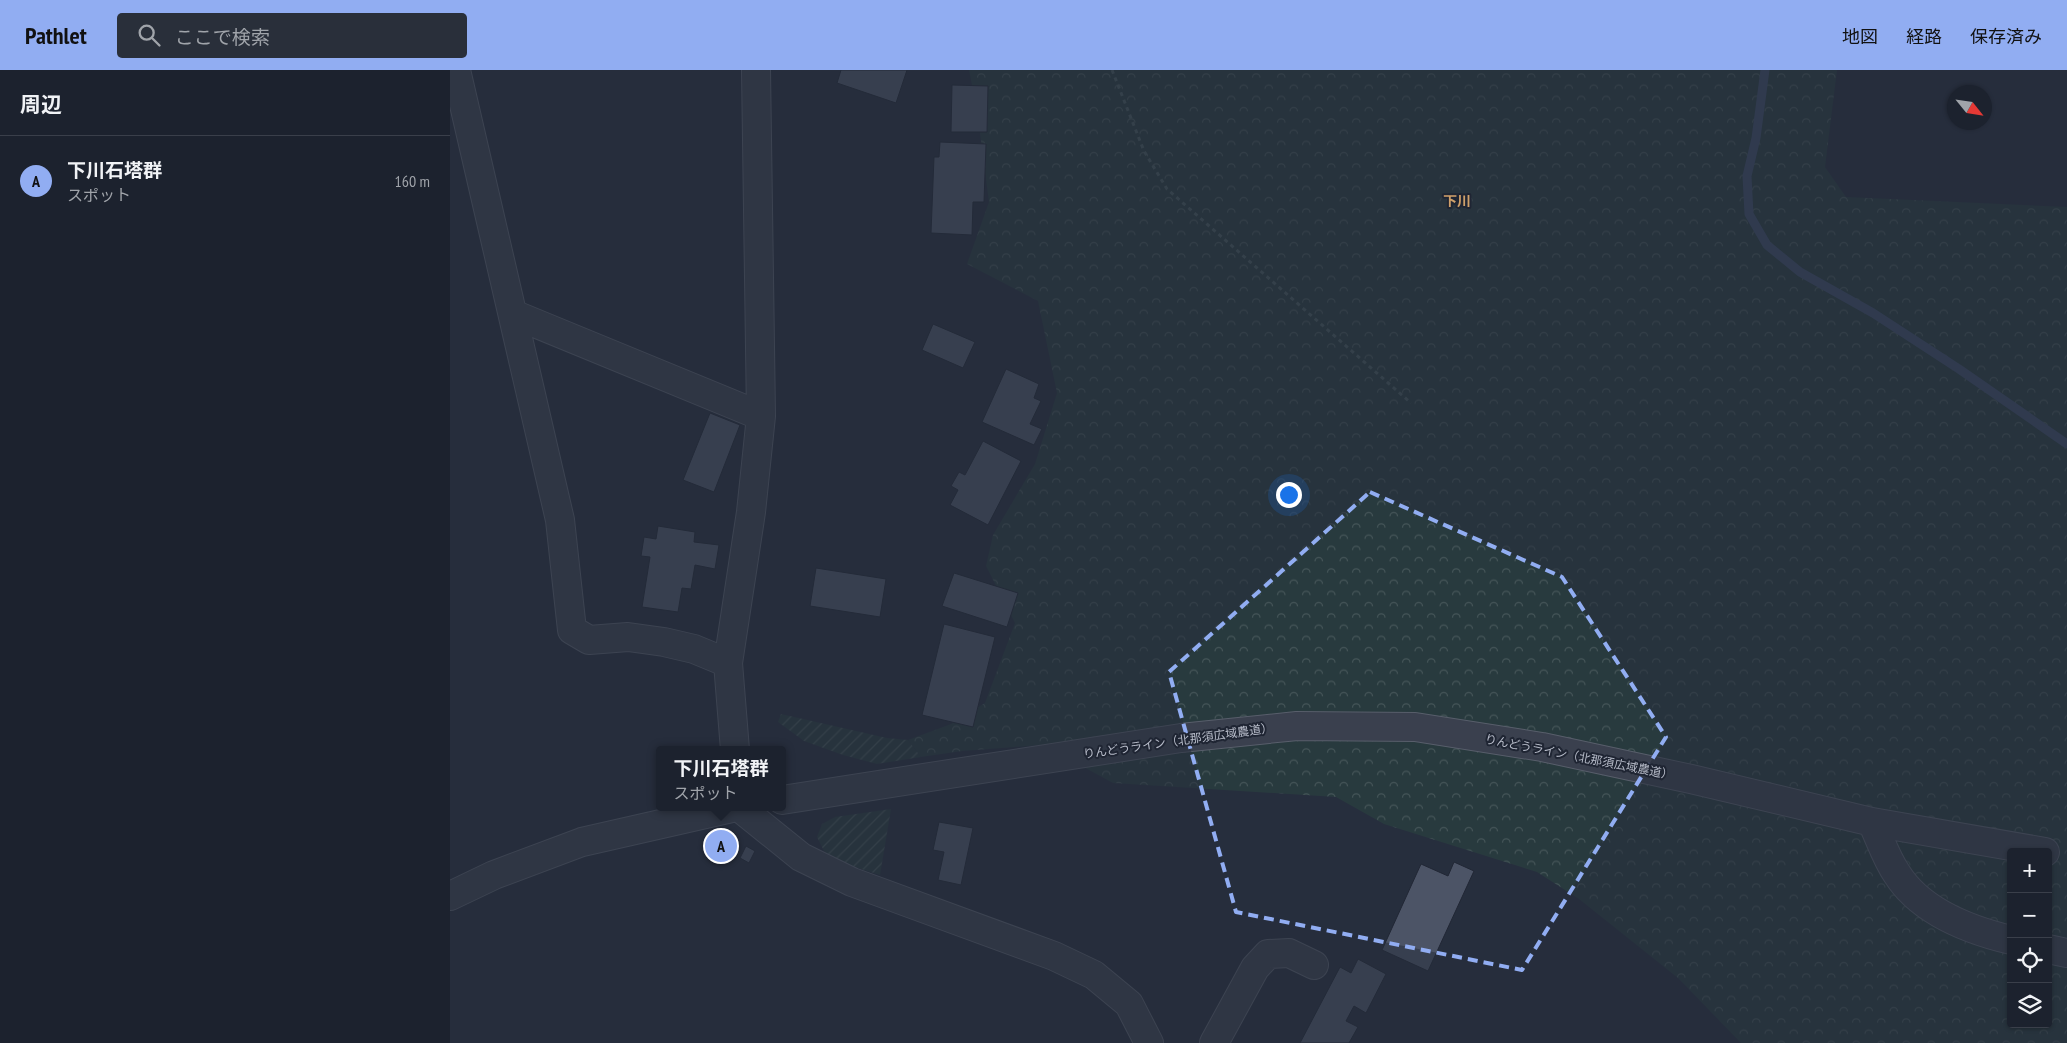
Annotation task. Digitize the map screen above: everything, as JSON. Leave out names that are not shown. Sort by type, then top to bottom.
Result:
[{"type":"street","points":[[456,70],[560,520],[572,630],[589,640],[628,637],[664,642],[694,649],[728,663]]},
{"type":"street","points":[[735,746],[728,663],[750,512],[761,416],[756,70]]},
{"type":"street","points":[[513,314],[761,416]]},
{"type":"street","name":"りんどうライン（北那須広域農道）","points":[[786,799],[1180,738],[1297,726],[1415,727],[1542,747],[1691,779],[1872,822],[2024,848]]},
{"type":"street","points":[[450,896],[529,861],[582,842],[720,811]]},
{"type":"street","points":[[743,811],[801,856],[852,882],[1054,956],[1094,975],[1129,1004],[1149,1043]]},
{"type":"street","points":[[1872,822],[1897,874],[1927,907],[1982,933],[2007,939]]},
{"type":"street","name":"りんどうライン（北那須広域農道）","points":[[2052,853],[2067,856]]},
{"type":"street","points":[[2052,950],[2067,953]]},
{"type":"street","points":[[1214,1043],[1255,968],[1268,954],[1289,953],[1314,966]]},
{"type":"path","points":[[1112,70],[1144,151],[1168,189],[1411,403]]},
{"type":"highlighted area","points":[[1370,492],[1562,577],[1666,737],[1522,970],[1236,912],[1169,672]]},
{"type":"green space","points":[[969,70],[1837,70],[1825,167],[1846,197],[2067,207],[2067,1043],[1741,1043],[1678,978],[1579,899],[1537,872],[1384,824],[1336,797],[1113,783],[1043,745],[962,751],[921,757],[908,740],[951,724],[985,703],[1015,623],[986,566],[993,535],[1035,464],[1057,393],[1038,301],[967,264],[989,202],[977,111]]},
{"type":"green space","points":[[781,714],[887,738],[908,740],[921,757],[877,764],[843,755],[804,741],[778,722]]},
{"type":"green space","points":[[891,809],[880,875],[836,861],[824,851],[817,837],[822,824],[835,817]]},
{"type":"building","points":[[841,70],[907,70],[896,103],[837,83]]},
{"type":"building","points":[[952,85],[988,86],[987,132],[951,132]]},
{"type":"building","points":[[940,142],[986,144],[984,202],[973,202],[972,235],[931,233],[934,157],[939,157]]},
{"type":"building","points":[[933,324],[975,342],[963,368],[922,350]]},
{"type":"building","points":[[1006,369],[1039,384],[1034,398],[1041,401],[1030,424],[1042,429],[1034,445],[982,422]]},
{"type":"building","points":[[710,413],[740,425],[714,492],[683,480]]},
{"type":"building","points":[[983,441],[1021,461],[988,525],[950,505],[958,490],[951,486],[959,472],[965,475]]},
{"type":"building","points":[[658,526],[695,532],[694,542],[719,545],[715,569],[695,565],[691,589],[682,588],[678,612],[642,607],[650,557],[641,556],[644,537],[656,539]]},
{"type":"building","points":[[816,568],[886,579],[880,617],[810,606]]},
{"type":"building","points":[[954,573],[1018,593],[1007,627],[942,606]]},
{"type":"building","points":[[944,624],[995,637],[973,727],[922,715]]},
{"type":"building","points":[[939,822],[973,828],[961,885],[938,880],[944,852],[933,850]]},
{"type":"building","points":[[746,846],[755,851],[749,863],[740,858]]},
{"type":"building","points":[[1454,862],[1474,871],[1428,971],[1382,950],[1421,864],[1448,876]]},
{"type":"building","points":[[1358,959],[1386,974],[1366,1013],[1354,1006],[1346,1021],[1358,1027],[1349,1043],[1300,1043],[1340,967],[1351,973]]},
{"type":"waterway","points":[[1765,70],[1756,138],[1747,176],[1749,214],[1767,245],[1800,272],[1873,313],[1959,369],[2067,444]]},
{"type":"place","name":"下川石塔群","points":[[721,846]]},
{"type":"district","name":"下川","points":[[1457,201]]}]
